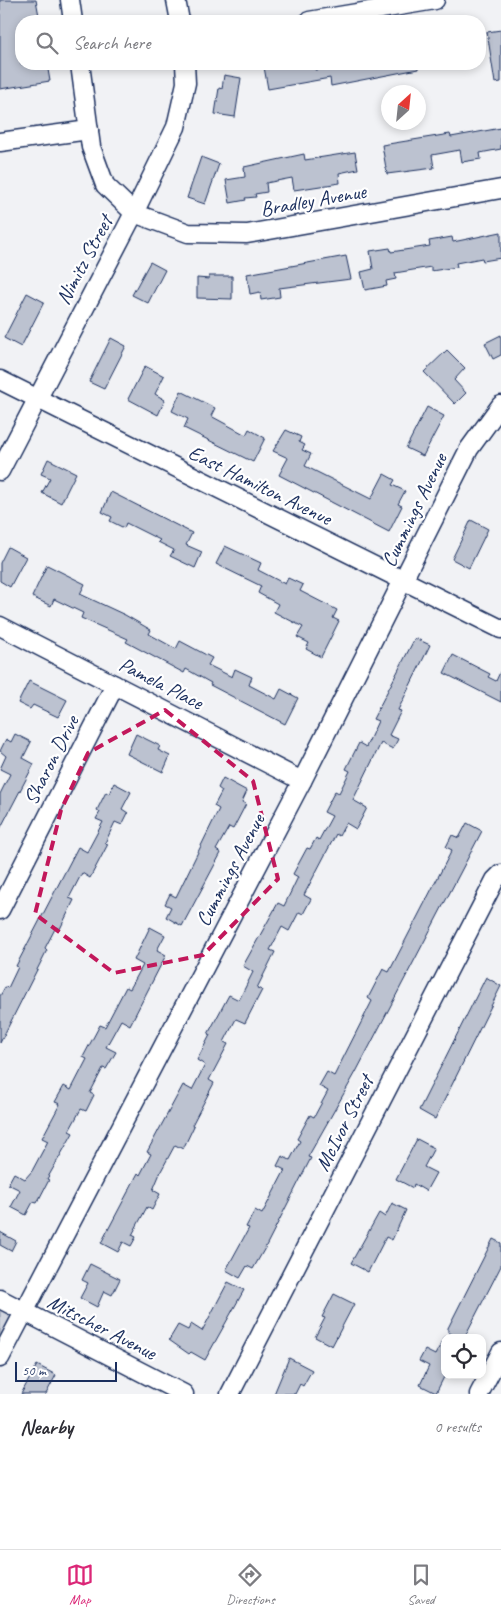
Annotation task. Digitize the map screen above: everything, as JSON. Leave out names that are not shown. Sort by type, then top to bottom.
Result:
[{"type":"street","points":[[70,0],[72,15]]},
{"type":"street","points":[[176,0],[179,15]]},
{"type":"street","points":[[345,15],[435,0]]},
{"type":"street","points":[[81,70],[91,147],[105,184],[134,213]]},
{"type":"street","name":"Nimitz Street","points":[[0,471],[134,213],[176,127],[186,83],[185,70]]},
{"type":"street","points":[[0,142],[89,130]]},
{"type":"street","name":"Bradley Avenue","points":[[134,213],[188,233],[247,234],[501,189]]},
{"type":"street","name":"East Hamilton Avenue","points":[[0,380],[501,629]]},
{"type":"street","name":"Cummings Avenue","points":[[0,1358],[302,781],[404,582],[469,449],[501,405]]},
{"type":"street","name":"Pamela Place","points":[[0,626],[302,781]]},
{"type":"street","name":"Sharon Drive","points":[[0,910],[115,685]]},
{"type":"street","name":"McIvor Street","points":[[230,1394],[495,880],[501,874]]},
{"type":"street","name":"Mitscher Avenue","points":[[0,1299],[184,1394]]},
{"type":"street","points":[[479,1394],[501,1352]]},
{"type":"highlighted area","points":[[165,710],[253,781],[278,879],[203,955],[114,973],[35,914],[61,810],[88,753]]},
{"type":"shaded area","points":[[0,1299],[25,1312],[0,1358]]},
{"type":"building","points":[[0,0],[36,0],[39,15],[15,15],[15,70],[48,70],[50,81],[0,89]]},
{"type":"building","points":[[501,30],[501,82],[495,83],[487,32]]},
{"type":"building","points":[[265,70],[413,70],[331,86],[330,78],[268,89]]},
{"type":"building","points":[[224,75],[241,78],[235,117],[215,114],[219,88],[222,89]]},
{"type":"building","points":[[501,128],[501,149],[480,153],[481,159],[462,162],[460,150],[432,155],[434,168],[387,174],[382,145],[450,134],[451,137]]},
{"type":"building","points":[[355,152],[358,169],[339,173],[340,183],[294,190],[292,178],[266,183],[267,192],[255,194],[256,197],[245,198],[246,200],[230,203],[226,180],[245,177],[244,167],[304,154],[305,160]]},
{"type":"building","points":[[201,157],[219,164],[205,204],[187,198]]},
{"type":"building","points":[[501,232],[501,258],[483,261],[482,258],[456,263],[457,267],[431,271],[431,267],[395,273],[396,279],[386,281],[387,286],[365,290],[361,272],[373,269],[370,251],[390,248],[391,252],[430,246],[429,241],[452,237],[453,242]]},
{"type":"building","points":[[346,256],[351,279],[279,288],[280,297],[261,300],[260,292],[250,294],[247,274]]},
{"type":"building","points":[[150,262],[165,270],[148,303],[132,295]]},
{"type":"building","points":[[209,276],[232,276],[232,299],[197,298],[197,278],[209,279]]},
{"type":"building","points":[[27,293],[44,302],[21,347],[4,338]]},
{"type":"building","points":[[501,335],[501,355],[493,359],[485,343]]},
{"type":"building","points":[[111,338],[126,346],[104,389],[89,382]]},
{"type":"building","points":[[447,350],[465,368],[454,380],[466,393],[455,404],[424,372]]},
{"type":"building","points":[[145,366],[164,376],[155,394],[165,400],[158,415],[128,399]]},
{"type":"building","points":[[181,391],[215,408],[211,416],[246,435],[249,429],[265,438],[253,462],[184,428],[188,419],[172,411]]},
{"type":"building","points":[[427,407],[444,416],[423,456],[406,448]]},
{"type":"building","points":[[286,430],[301,437],[299,442],[305,445],[302,450],[311,454],[305,466],[371,499],[384,474],[395,480],[392,485],[405,491],[398,504],[402,506],[389,532],[279,475],[288,458],[273,451]]},
{"type":"building","points":[[48,459],[76,473],[61,503],[42,493],[50,478],[41,474]]},
{"type":"building","points":[[111,492],[192,533],[186,545],[202,552],[195,568],[170,556],[174,550],[158,542],[160,540],[126,523],[124,528],[110,521],[112,517],[102,512]]},
{"type":"building","points":[[471,520],[488,529],[469,568],[452,559]]},
{"type":"building","points":[[225,546],[261,563],[258,570],[285,584],[288,578],[303,585],[300,591],[337,610],[333,618],[339,621],[321,657],[306,649],[309,643],[297,637],[303,627],[274,612],[278,604],[258,593],[261,586],[216,564]]},
{"type":"building","points":[[8,547],[26,557],[10,587],[0,581],[0,563]]},
{"type":"building","points":[[47,565],[85,584],[80,594],[125,615],[151,630],[149,634],[176,649],[180,641],[212,658],[208,665],[232,677],[235,669],[252,677],[249,685],[276,699],[281,689],[298,698],[285,724],[210,685],[211,683],[186,669],[184,673],[126,642],[128,639],[81,618],[83,613],[54,599],[51,606],[32,597]]},
{"type":"building","points":[[415,638],[430,645],[398,710],[401,711],[389,735],[398,739],[393,749],[381,743],[353,800],[367,808],[356,829],[346,823],[339,836],[336,834],[304,895],[311,899],[303,914],[299,912],[289,931],[282,927],[270,950],[275,952],[257,988],[262,990],[245,1023],[236,1019],[224,1042],[228,1044],[209,1080],[214,1083],[192,1125],[194,1126],[183,1149],[175,1145],[153,1190],[160,1194],[152,1210],[147,1207],[132,1235],[136,1237],[131,1246],[123,1242],[118,1252],[101,1243],[138,1173],[140,1175],[151,1154],[147,1152],[183,1085],[192,1090],[205,1065],[197,1060],[210,1035],[208,1034],[229,995],[239,1000],[253,972],[243,966],[278,903],[284,906],[298,877],[293,874],[307,848],[310,849],[316,838],[319,840],[332,816],[324,812],[335,791],[339,793],[350,771],[346,769],[359,743],[366,747],[378,721],[373,719]]},
{"type":"building","points":[[453,655],[490,674],[488,677],[496,681],[501,670],[501,702],[444,673]]},
{"type":"building","points":[[29,681],[67,700],[58,717],[33,705],[30,709],[18,703]]},
{"type":"building","points":[[15,734],[31,742],[23,758],[34,764],[0,829],[0,794],[10,774],[0,769],[6,756],[0,751],[6,739],[11,742]]},
{"type":"building","points":[[136,734],[160,746],[158,750],[170,756],[163,772],[127,754]]},
{"type":"building","points":[[223,778],[247,791],[242,802],[246,804],[233,829],[229,827],[216,850],[221,853],[182,926],[166,917],[171,907],[165,904],[170,894],[176,897],[219,809],[214,806],[222,791],[218,788]]},
{"type":"building","points":[[114,783],[131,792],[122,809],[128,813],[122,825],[115,822],[105,843],[108,844],[90,878],[82,873],[69,898],[74,900],[60,929],[56,927],[45,948],[47,950],[0,1043],[0,996],[5,987],[8,988],[18,967],[16,966],[78,847],[87,852],[103,822],[96,819],[100,812],[97,810],[106,792],[109,794]]},
{"type":"building","points":[[467,823],[482,831],[356,1072],[308,1157],[311,1158],[265,1248],[253,1269],[247,1266],[240,1278],[226,1270],[249,1228],[246,1227],[255,1210],[262,1214],[285,1170],[277,1166],[282,1156],[290,1160],[300,1141],[297,1139],[310,1115],[314,1117],[328,1091],[319,1086],[327,1072],[334,1076],[372,1001],[368,998],[383,969],[389,972],[452,850],[446,847],[452,835],[459,838]]},
{"type":"building","points":[[150,927],[165,935],[157,950],[166,955],[130,1025],[121,1020],[106,1047],[116,1052],[106,1069],[103,1068],[90,1093],[94,1095],[86,1111],[81,1109],[69,1131],[73,1133],[47,1179],[49,1180],[37,1203],[33,1202],[26,1215],[11,1207],[20,1190],[8,1184],[14,1173],[25,1179],[32,1171],[48,1141],[42,1138],[60,1104],[55,1102],[64,1086],[71,1090],[87,1059],[83,1057],[100,1025],[105,1027],[126,987],[130,989],[143,965],[134,960]]},
{"type":"building","points":[[486,977],[501,986],[435,1119],[419,1110]]},
{"type":"building","points":[[417,1139],[434,1148],[424,1167],[436,1173],[426,1191],[414,1184],[413,1188],[396,1179]]},
{"type":"building","points":[[392,1203],[406,1210],[392,1240],[386,1237],[368,1272],[351,1263],[379,1213],[385,1217]]},
{"type":"building","points":[[0,1232],[16,1241],[11,1251],[0,1245]]},
{"type":"building","points":[[493,1239],[501,1243],[501,1266],[466,1334],[452,1334],[448,1332],[448,1328]]},
{"type":"building","points":[[90,1264],[120,1279],[112,1295],[104,1291],[97,1307],[80,1298],[88,1283],[82,1280]]},
{"type":"building","points":[[228,1282],[244,1290],[205,1360],[191,1352],[189,1354],[169,1340],[178,1325],[188,1330],[191,1324],[202,1331]]},
{"type":"building","points":[[334,1294],[354,1304],[332,1346],[315,1337],[325,1318],[322,1317]]},
{"type":"building","points":[[441,1344],[441,1379],[443,1379],[436,1393],[420,1385],[429,1366],[419,1361],[425,1350],[435,1355]]},
{"type":"building","points":[[289,1358],[312,1370],[303,1386],[300,1384],[295,1394],[274,1394]]},
{"type":"building","points":[[37,1365],[56,1375],[46,1394],[21,1394]]}]
